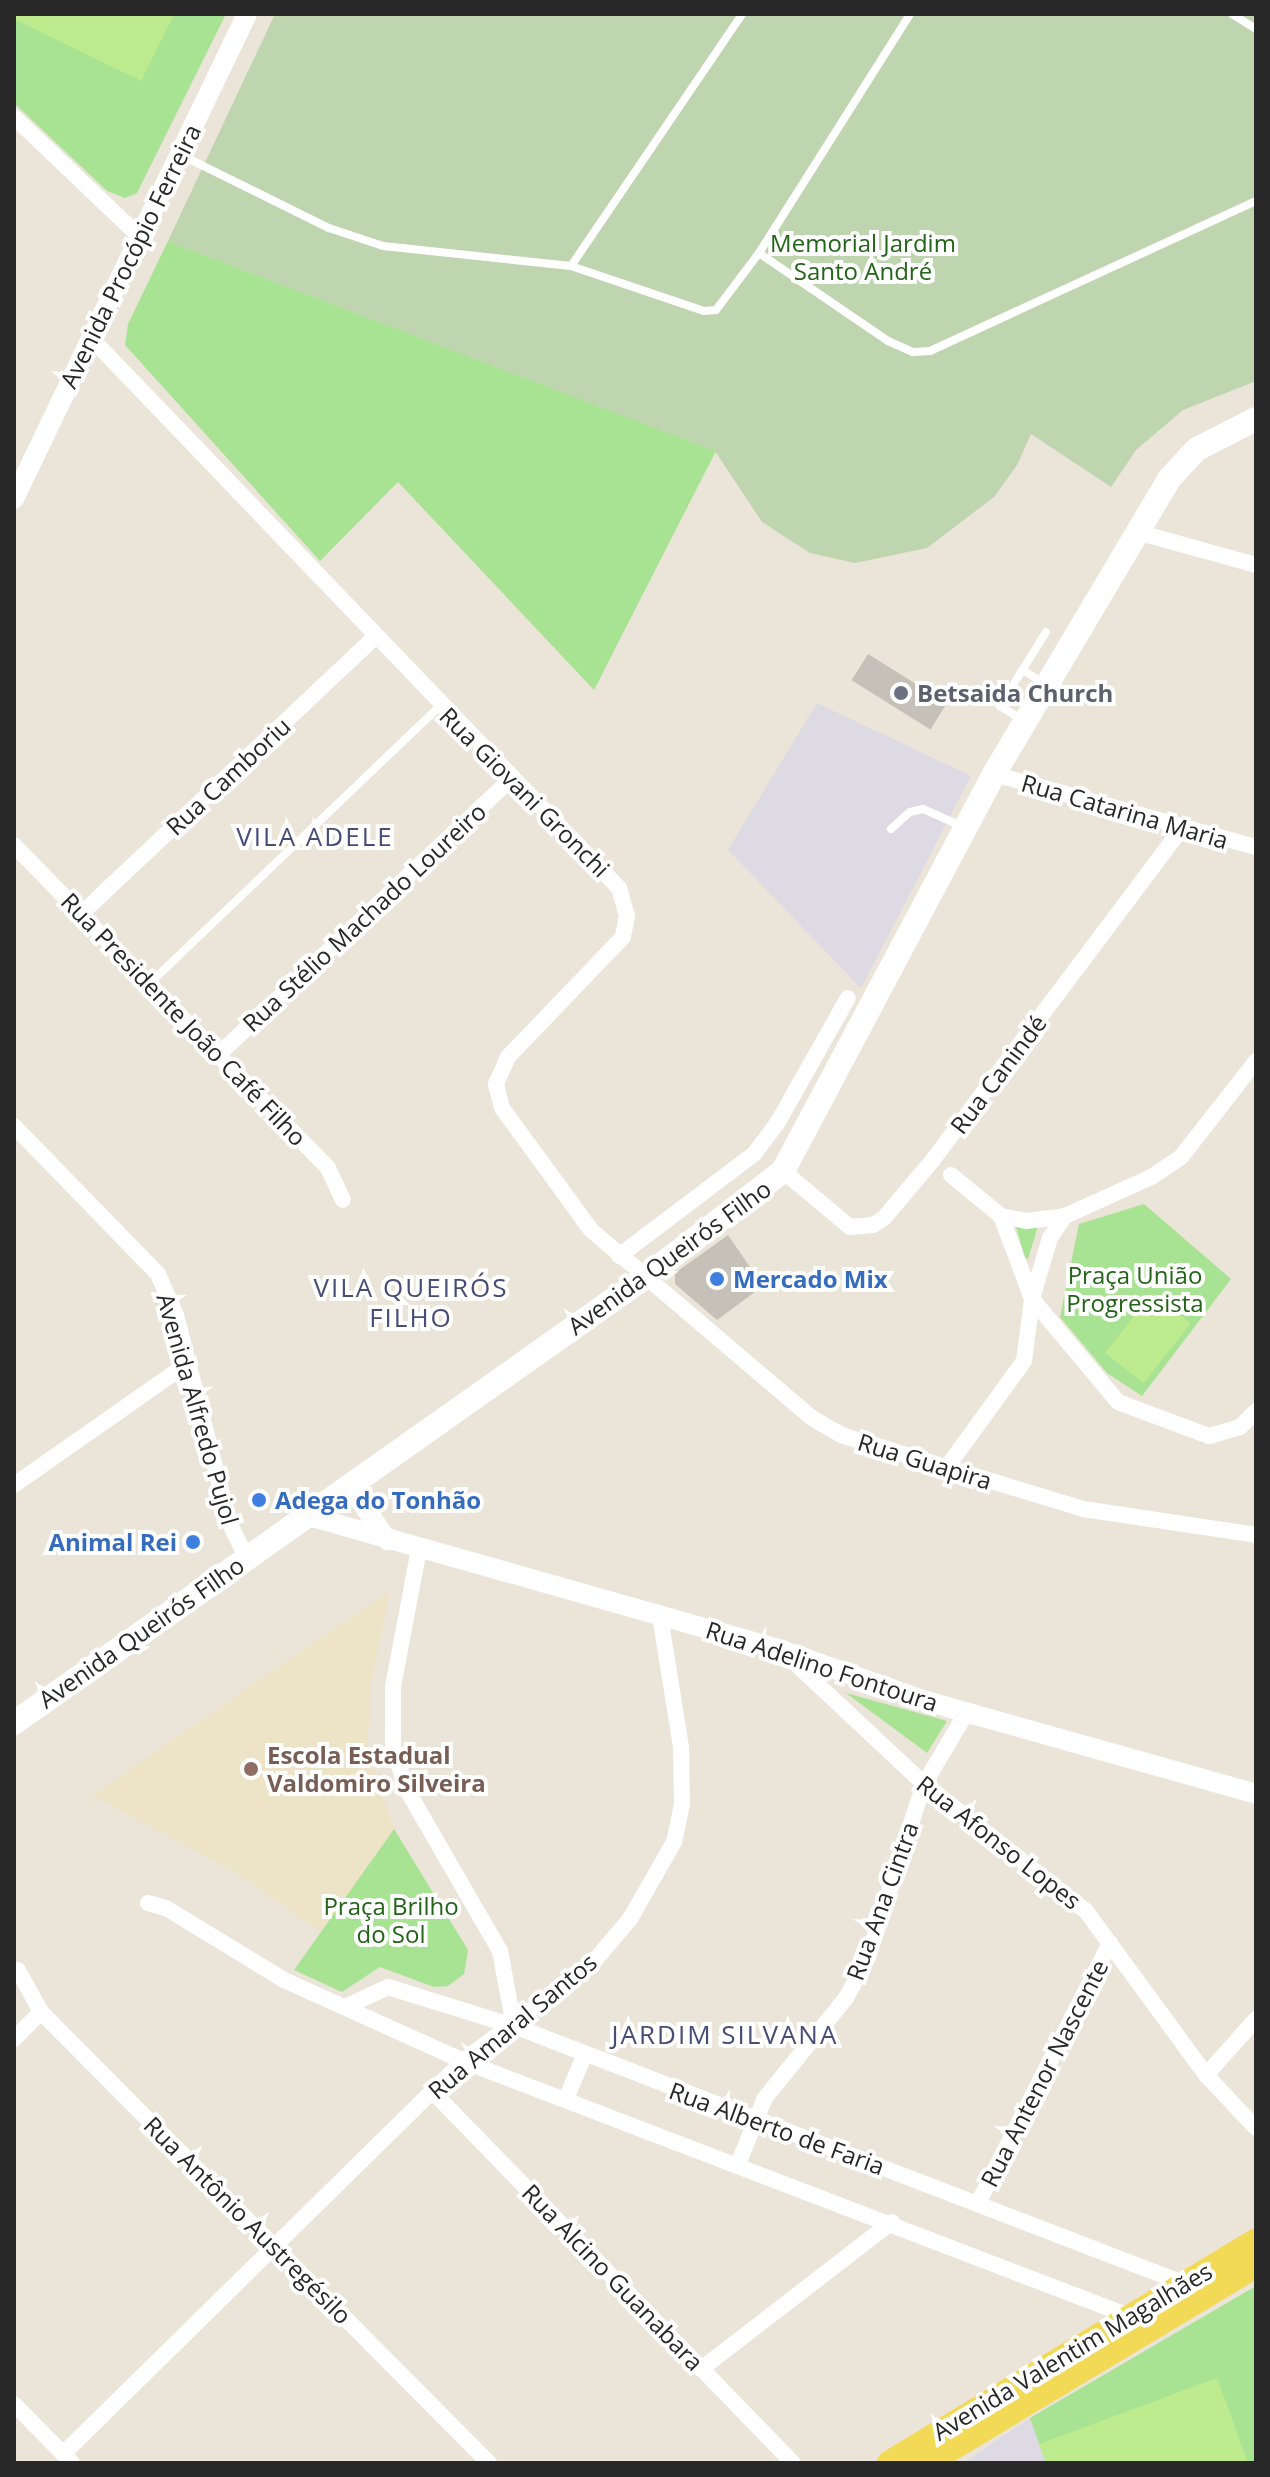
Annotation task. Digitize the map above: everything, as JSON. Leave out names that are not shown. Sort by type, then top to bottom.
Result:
[{"type":"main road","name":"Avenida Queirós Filho","points":[[14,1723],[644,1278],[783,1171],[994,774],[1137,532],[1181,463],[1210,439],[1256,419]]},
{"type":"main road","name":"Avenida Valentim Magalhães","points":[[890,2463],[1140,2322],[1255,2252]]},
{"type":"main road","name":"Avenida Valentim Magalhães","points":[[926,2463],[1140,2322]]},
{"type":"street","name":"Avenida Procópio Ferreira","points":[[14,499],[247,14]]},
{"type":"street","points":[[14,117],[140,237]]},
{"type":"street","name":"Rua Giovani Gronchi","points":[[90,337],[510,780],[619,888],[626,903],[623,937],[508,1057],[496,1084],[502,1108],[579,1216],[644,1278]]},
{"type":"street","points":[[1137,532],[1256,565]]},
{"type":"street","name":"Rua Camboriu","points":[[81,914],[375,637]]},
{"type":"street","name":"Rua Catarina Maria","points":[[994,774],[1256,847]]},
{"type":"street","name":"Rua Stélio Machado Loureiro","points":[[218,1055],[510,780]]},
{"type":"street","name":"Rua Canindé","points":[[783,1171],[850,1227],[873,1225],[884,1218],[932,1161],[1183,827]]},
{"type":"street","name":"Rua Presidente João Café Filho","points":[[14,845],[328,1168],[343,1200]]},
{"type":"street","name":"Avenida Queirós Filho","points":[[619,1256],[754,1154],[778,1122],[848,998]]},
{"type":"street","points":[[951,1175],[1001,1216],[1026,1221],[1065,1216],[1138,1184],[1181,1157],[1256,1061]]},
{"type":"street","name":"Avenida Alfredo Pujol","points":[[14,1126],[158,1274],[176,1315],[229,1522],[246,1557]]},
{"type":"street","points":[[1001,1216],[1032,1299],[1118,1402],[1195,1433],[1230,1432],[1256,1411]]},
{"type":"street","points":[[947,1467],[1024,1361],[1032,1299],[1050,1238],[1065,1216]]},
{"type":"street","name":"Rua Guapira","points":[[644,1278],[827,1428],[1083,1509],[1256,1535]]},
{"type":"street","points":[[14,1485],[187,1364]]},
{"type":"street","points":[[349,1484],[387,1540]]},
{"type":"street","name":"Rua Adelino Fontoura","points":[[305,1515],[781,1650],[967,1712],[1256,1794]]},
{"type":"street","points":[[419,1549],[394,1676],[393,1748],[407,1790],[500,1951],[514,2026]]},
{"type":"street","name":"Rua Amaral Santos","points":[[67,2458],[274,2246],[463,2061],[514,2026],[590,1966],[654,1884],[674,1842],[682,1804],[681,1747],[660,1616]]},
{"type":"street","name":"Rua Afonso Lopes","points":[[781,1650],[924,1784],[1063,1888],[1110,1943],[1206,2075],[1256,2128]]},
{"type":"street","name":"Rua Ana Cintra","points":[[738,2164],[765,2098],[846,1998],[868,1957],[924,1784],[967,1712]]},
{"type":"street","name":"Rua Alberto de Faria","points":[[148,1903],[166,1908],[247,1960],[463,2061],[892,2222],[1140,2322]]},
{"type":"street","name":"Rua Antenor Nascente","points":[[978,2203],[1110,1943]]},
{"type":"street","name":"Rua Antônio Austregésilo","points":[[18,1970],[41,2012],[489,2463]]},
{"type":"street","name":"Rua Alberto de Faria","points":[[345,2007],[388,1987],[514,2026],[584,2056],[1197,2288]]},
{"type":"street","points":[[14,2039],[41,2012]]},
{"type":"street","points":[[1206,2075],[1256,2019]]},
{"type":"street","points":[[566,2099],[584,2056]]},
{"type":"street","name":"Rua Alcino Guanabara","points":[[432,2091],[793,2463]]},
{"type":"street","points":[[701,2369],[892,2222]]},
{"type":"street","points":[[14,2404],[67,2458]]},
{"type":"lane","points":[[571,266],[742,14]]},
{"type":"lane","points":[[179,154],[329,228],[383,246],[571,266],[710,311],[722,308],[910,14]]},
{"type":"lane","points":[[1232,14],[1256,29]]},
{"type":"lane","points":[[759,253],[888,341],[913,352],[930,351],[1256,201]]},
{"type":"lane","points":[[1025,722],[1000,706],[1046,632]]},
{"type":"lane","points":[[1023,670],[1047,685]]},
{"type":"lane","points":[[149,984],[440,706]]},
{"type":"lane","points":[[891,829],[910,812],[923,809],[965,827]]},
{"type":"shaded area","points":[[817,703],[971,776],[861,988],[728,850]]},
{"type":"shaded area","name":"Escola Estadual Valdomiro Silveira","points":[[390,1590],[371,1684],[367,1751],[394,1829],[321,1932],[237,1874],[92,1795]]},
{"type":"shaded area","points":[[1030,2418],[1046,2463],[963,2463]]},
{"type":"green space","points":[[14,14],[226,14],[137,193],[125,198],[107,191],[14,103]]},
{"type":"green space","points":[[14,14],[174,14],[141,81],[14,19]]},
{"type":"green space","name":"Memorial Jardim Santo André","points":[[275,14],[1256,14],[1256,381],[1183,410],[1136,450],[1111,487],[1031,434],[1017,465],[994,497],[927,548],[855,563],[810,553],[762,522],[715,451],[168,241]]},
{"type":"green space","points":[[168,241],[716,451],[594,690],[398,482],[320,561],[125,345],[128,324]]},
{"type":"green space","name":"Praça União Progressista","points":[[1144,1204],[1231,1279],[1142,1396],[1107,1373],[1060,1317],[1079,1224]]},
{"type":"green space","points":[[1015,1224],[1038,1226],[1028,1259],[1025,1257]]},
{"type":"green space","points":[[1152,1293],[1191,1323],[1144,1383],[1105,1353]]},
{"type":"green space","points":[[846,1693],[947,1721],[927,1753]]},
{"type":"green space","name":"Praça Brilho do Sol","points":[[394,1829],[468,1950],[464,1974],[448,1986],[434,1987],[380,1967],[342,1992],[294,1970]]},
{"type":"green space","points":[[1256,2286],[1256,2463],[1046,2463],[1030,2418]]},
{"type":"green space","points":[[1217,2378],[1248,2463],[1046,2463],[1039,2444]]},
{"type":"building","name":"Betsaida Church","points":[[868,654],[947,703],[930,730],[852,680]]},
{"type":"building","name":"Mercado Mix","points":[[728,1235],[763,1286],[717,1320],[675,1284],[675,1273]]},
{"type":"place","name":"Betsaida Church","points":[[901,693]]},
{"type":"place","name":"Mercado Mix","points":[[717,1279]]},
{"type":"place","name":"Adega do Tonhão","points":[[259,1500]]},
{"type":"place","name":"Animal Rei","points":[[193,1542]]},
{"type":"place","name":"Escola Estadual Valdomiro Silveira","points":[[251,1769]]},
{"type":"district","name":"VILA ADELE","points":[[315,837]]},
{"type":"district","name":"VILA QUEIRÓS FILHO","points":[[411,1303]]},
{"type":"district","name":"JARDIM SILVANA","points":[[725,2035]]}]
